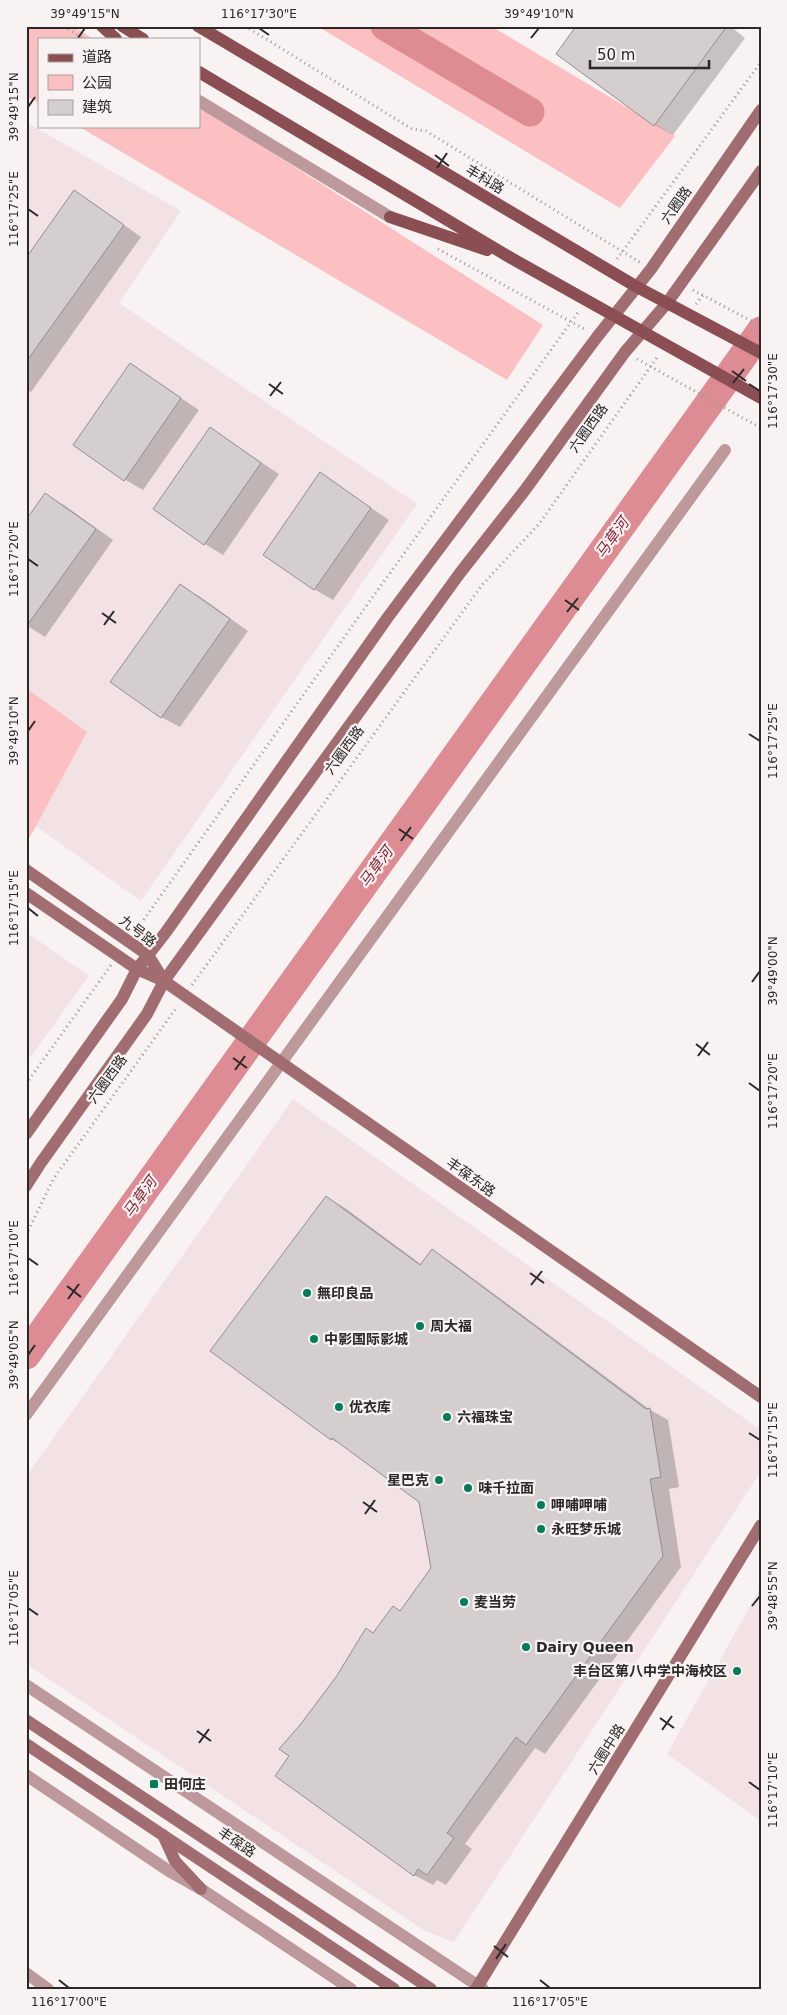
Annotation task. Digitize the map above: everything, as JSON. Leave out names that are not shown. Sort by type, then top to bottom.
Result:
[{"type":"main road","points":[[102,26],[115,38]]},
{"type":"main road","points":[[122,26],[141,38]]},
{"type":"main road","name":"丰科路","points":[[198,26],[637,287],[761,353]]},
{"type":"main road","points":[[200,73],[511,258],[759,397]]},
{"type":"main road","name":"六圈路","points":[[614,316],[651,269],[761,110]]},
{"type":"main road","points":[[642,332],[667,303],[761,172]]},
{"type":"main road","points":[[390,217],[511,258]]},
{"type":"main road","points":[[26,1134],[122,1000],[137,968],[166,932],[388,617],[614,316]]},
{"type":"main road","name":"六圈西路","points":[[26,1186],[147,1014],[164,981],[460,573],[525,490],[625,352],[642,332]]},
{"type":"main road","name":"九号路","points":[[26,870],[148,955],[164,981]]},
{"type":"main road","points":[[26,893],[118,956],[164,981]]},
{"type":"main road","name":"丰葆东路","points":[[164,981],[761,1397]]},
{"type":"main road","name":"六圈中路","points":[[479,1988],[761,1525]]},
{"type":"main road","name":"丰葆路","points":[[26,1720],[431,1989]]},
{"type":"main road","points":[[26,1744],[176,1842],[394,1989]]},
{"type":"main road","points":[[163,1835],[175,1861],[201,1889]]},
{"type":"street","points":[[200,102],[390,217]]},
{"type":"street","points":[[26,1415],[278,1060],[725,450]]},
{"type":"street","points":[[26,1685],[479,1988]]},
{"type":"street","points":[[26,1775],[169,1871],[201,1889],[351,1989]]},
{"type":"street","points":[[26,1973],[48,1989]]},
{"type":"path","points":[[64,26],[82,38]]},
{"type":"path","name":"丰科路","points":[[244,26],[412,129],[426,131],[651,269]]},
{"type":"path","points":[[609,270],[761,62]]},
{"type":"path","points":[[429,245],[597,337]]},
{"type":"path","points":[[681,284],[761,326]]},
{"type":"path","points":[[688,314],[703,295]]},
{"type":"path","points":[[128,941],[372,598],[587,301]]},
{"type":"path","name":"六圈西路","points":[[26,1235],[54,1178],[482,585],[538,524],[666,345]]},
{"type":"path","points":[[625,352],[761,428]]},
{"type":"path","points":[[26,1084],[118,956]]},
{"type":"shaded area","points":[[26,122],[181,211],[119,303],[417,504],[141,901],[26,819]]},
{"type":"shaded area","points":[[26,932],[89,976],[26,1063]]},
{"type":"shaded area","name":"永旺梦乐城","points":[[293,1099],[761,1430],[761,1471],[454,1942],[425,1931],[26,1664],[26,1477]]},
{"type":"shaded area","name":"丰台区第八中学中海校区","points":[[761,1587],[761,1821],[667,1754]]},
{"type":"green space","points":[[26,26],[73,26],[91,38],[38,38],[38,102],[26,96]]},
{"type":"green space","points":[[317,26],[491,26],[675,136],[620,208]]},
{"type":"green space","points":[[200,107],[543,325],[507,380],[81,128],[200,128]]},
{"type":"green space","points":[[26,688],[87,732],[30,837],[26,835]]},
{"type":"building","points":[[576,26],[727,26],[654,126],[556,54]]},
{"type":"building","points":[[74,190],[124,225],[26,362],[26,258]]},
{"type":"building","points":[[130,363],[181,398],[124,481],[73,445]]},
{"type":"building","points":[[210,427],[261,463],[204,545],[153,509]]},
{"type":"building","points":[[320,472],[371,508],[314,590],[263,555]]},
{"type":"building","points":[[45,493],[96,529],[26,627],[26,520]]},
{"type":"building","points":[[180,584],[230,619],[161,718],[110,682]]},
{"type":"building","name":"永旺梦乐城","points":[[326,1196],[420,1265],[432,1249],[646,1409],[650,1408],[661,1477],[650,1479],[663,1556],[526,1745],[516,1737],[447,1833],[454,1838],[427,1875],[418,1869],[414,1876],[275,1776],[289,1756],[279,1749],[300,1725],[336,1677],[366,1628],[373,1633],[393,1606],[400,1611],[431,1568],[419,1502],[210,1351]]},
{"type":"waterway","points":[[385,26],[530,112]]},
{"type":"waterway","name":"马草河","points":[[26,1355],[761,331]]},
{"type":"place","name":"無印良品","points":[[307,1293]]},
{"type":"place","name":"周大福","points":[[420,1326]]},
{"type":"place","name":"中影国际影城","points":[[314,1339]]},
{"type":"place","name":"优衣库","points":[[339,1407]]},
{"type":"place","name":"六福珠宝","points":[[447,1417]]},
{"type":"place","name":"星巴克","points":[[439,1480]]},
{"type":"place","name":"味千拉面","points":[[468,1488]]},
{"type":"place","name":"呷哺呷哺","points":[[541,1505]]},
{"type":"place","name":"永旺梦乐城","points":[[541,1529]]},
{"type":"place","name":"麦当劳","points":[[464,1602]]},
{"type":"place","name":"Dairy Queen","points":[[526,1647]]},
{"type":"place","name":"丰台区第八中学中海校区","points":[[737,1671]]},
{"type":"place","name":"田何庄","points":[[154,1784]]}]
